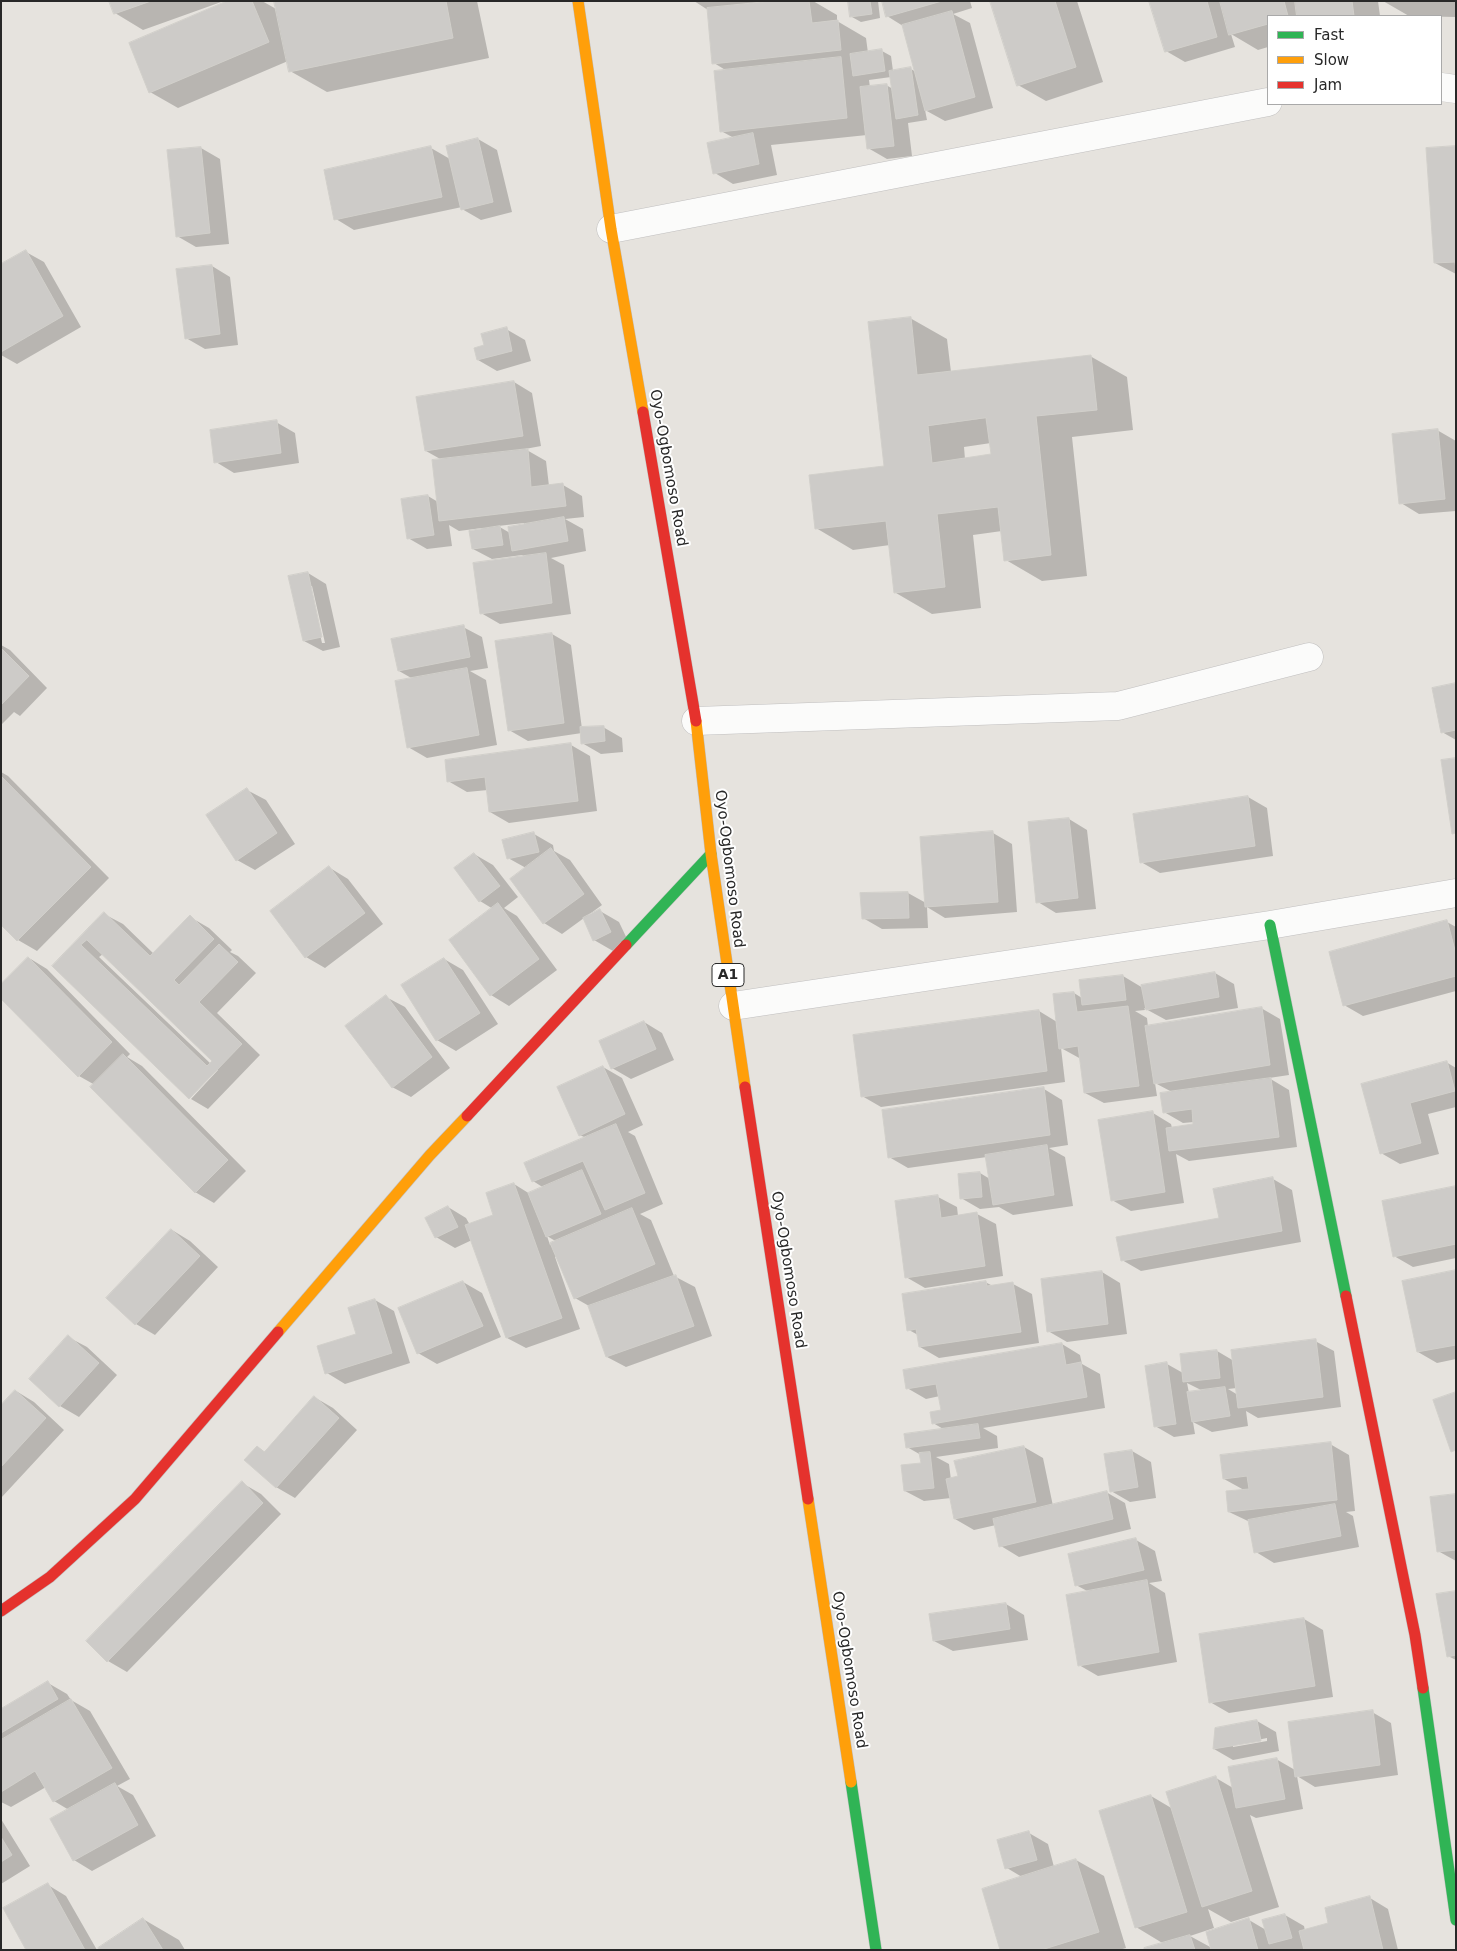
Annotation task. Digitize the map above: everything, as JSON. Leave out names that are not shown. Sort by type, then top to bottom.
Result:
[{"type":"main road","name":"Oyo-Ogbomoso Road","points":[[578,1],[611,229],[696,721],[711,854],[733,1006],[876,1950]]},
{"type":"main road","points":[[1,1611],[50,1577],[135,1499],[430,1155],[711,854]]},
{"type":"main road","points":[[1270,925],[1415,1635],[1456,1920]]},
{"type":"street","points":[[1442,87],[1456,89]]},
{"type":"street","points":[[611,229],[1267,102]]},
{"type":"street","points":[[696,721],[1118,706],[1309,657]]},
{"type":"street","points":[[733,1006],[1270,925],[1456,893]]},
{"type":"building","points":[[109,1],[151,1],[114,14]]},
{"type":"building","points":[[227,1],[252,1],[269,42],[149,93],[129,43]]},
{"type":"building","points":[[274,1],[446,1],[453,38],[289,72]]},
{"type":"building","points":[[772,1],[809,1],[812,23],[838,20],[841,50],[712,64],[707,8]]},
{"type":"building","points":[[848,1],[870,1],[872,14],[850,17]]},
{"type":"building","points":[[882,1],[942,1],[886,17]]},
{"type":"building","points":[[990,1],[1055,1],[1076,67],[1017,86]]},
{"type":"building","points":[[1149,1],[1207,1],[1217,37],[1165,52]]},
{"type":"building","points":[[1220,1],[1284,1],[1288,15],[1267,15],[1267,24],[1229,35]]},
{"type":"building","points":[[1295,1],[1352,1],[1354,15],[1297,15]]},
{"type":"building","points":[[952,11],[975,97],[925,111],[902,25]]},
{"type":"building","points":[[882,49],[885,71],[853,76],[850,54]]},
{"type":"building","points":[[841,57],[847,118],[720,132],[714,71]]},
{"type":"building","points":[[911,67],[918,115],[896,119],[889,71]]},
{"type":"building","points":[[887,84],[894,146],[867,149],[860,87]]},
{"type":"building","points":[[753,133],[759,164],[713,174],[707,143]]},
{"type":"building","points":[[478,138],[493,202],[461,210],[446,146]]},
{"type":"building","points":[[431,146],[442,197],[334,220],[324,170]]},
{"type":"building","points":[[1456,146],[1456,269],[1455,262],[1434,263],[1426,148]]},
{"type":"building","points":[[201,147],[210,233],[176,237],[167,150]]},
{"type":"building","points":[[26,250],[63,316],[1,352],[1,264]]},
{"type":"building","points":[[212,265],[220,334],[185,339],[176,269]]},
{"type":"building","points":[[911,317],[917,375],[1091,355],[1097,410],[1036,416],[1051,555],[1004,561],[998,507],[937,514],[945,587],[894,593],[886,521],[815,529],[809,475],[884,466],[868,322]],"holes":[[[986,418],[991,454],[932,463],[928,426]]]},
{"type":"building","points":[[507,327],[512,351],[477,360],[474,348],[484,345],[481,334]]},
{"type":"building","points":[[514,381],[523,436],[425,451],[416,397]]},
{"type":"building","points":[[277,420],[281,453],[214,463],[210,430]]},
{"type":"building","points":[[1438,429],[1445,499],[1399,504],[1392,434]]},
{"type":"building","points":[[528,449],[531,487],[563,483],[566,506],[439,521],[432,460]]},
{"type":"building","points":[[428,495],[434,535],[407,539],[401,499]]},
{"type":"building","points":[[564,517],[568,541],[512,551],[508,527]]},
{"type":"building","points":[[500,526],[503,545],[472,549],[469,531]]},
{"type":"building","points":[[546,553],[552,603],[480,614],[473,563]]},
{"type":"building","points":[[308,572],[322,637],[303,641],[288,576]]},
{"type":"building","points":[[464,625],[470,657],[398,671],[391,639]]},
{"type":"building","points":[[552,633],[564,723],[508,731],[495,641]]},
{"type":"building","points":[[1,648],[29,676],[1,705]]},
{"type":"building","points":[[467,668],[479,735],[407,748],[395,681]]},
{"type":"building","points":[[1456,683],[1456,730],[1441,733],[1432,688]]},
{"type":"building","points":[[604,726],[605,741],[581,744],[580,727]]},
{"type":"building","points":[[571,743],[578,801],[489,812],[485,777],[447,782],[445,760]]},
{"type":"building","points":[[1456,758],[1456,833],[1452,834],[1441,760]]},
{"type":"building","points":[[1,776],[91,867],[17,941],[1,925]]},
{"type":"building","points":[[247,788],[277,833],[236,861],[206,815]]},
{"type":"building","points":[[1248,796],[1255,846],[1140,863],[1133,814]]},
{"type":"building","points":[[1069,818],[1078,898],[1036,903],[1028,822]]},
{"type":"building","points":[[993,831],[998,902],[925,907],[920,837]]},
{"type":"building","points":[[534,832],[539,852],[507,859],[502,840]]},
{"type":"building","points":[[551,848],[584,894],[543,924],[510,879]]},
{"type":"building","points":[[474,853],[500,886],[479,902],[454,868]]},
{"type":"building","points":[[329,866],[365,913],[305,958],[270,911]]},
{"type":"building","points":[[908,892],[909,918],[862,919],[860,893]]},
{"type":"building","points":[[498,903],[539,959],[490,996],[449,940]]},
{"type":"building","points":[[600,909],[611,932],[593,941],[583,918]]},
{"type":"building","points":[[104,912],[150,956],[190,915],[214,939],[174,980],[179,985],[219,944],[238,962],[199,1002],[242,1044],[189,1099],[52,966]],"holes":[[[87,940],[212,1061],[207,1066],[81,945]]]},
{"type":"building","points":[[1447,920],[1456,954],[1456,976],[1343,1006],[1329,952]]},
{"type":"building","points":[[28,957],[112,1042],[78,1077],[1,999],[1,984]]},
{"type":"building","points":[[444,958],[480,1013],[436,1041],[401,985]]},
{"type":"building","points":[[1215,972],[1219,997],[1146,1010],[1141,985]]},
{"type":"building","points":[[1123,975],[1126,1000],[1082,1005],[1079,980]]},
{"type":"building","points":[[1074,992],[1077,1012],[1128,1006],[1139,1086],[1084,1093],[1078,1046],[1059,1049],[1053,994]]},
{"type":"building","points":[[386,995],[432,1057],[392,1088],[345,1026]]},
{"type":"building","points":[[1262,1007],[1270,1065],[1154,1084],[1145,1026]]},
{"type":"building","points":[[1039,1010],[1047,1071],[861,1097],[853,1035]]},
{"type":"building","points":[[644,1021],[656,1049],[611,1069],[599,1041]]},
{"type":"building","points":[[123,1054],[228,1160],[195,1193],[90,1087]]},
{"type":"building","points":[[1447,1061],[1455,1091],[1410,1103],[1421,1143],[1380,1154],[1361,1084]]},
{"type":"building","points":[[603,1066],[625,1114],[579,1136],[557,1087]]},
{"type":"building","points":[[1271,1078],[1279,1137],[1169,1151],[1166,1128],[1193,1124],[1192,1109],[1163,1113],[1160,1093]]},
{"type":"building","points":[[1044,1087],[1050,1135],[888,1158],[882,1110]]},
{"type":"building","points":[[1153,1111],[1165,1192],[1111,1201],[1098,1120]]},
{"type":"building","points":[[616,1124],[645,1193],[605,1210],[583,1161],[532,1182],[524,1163]]},
{"type":"building","points":[[1047,1145],[1054,1195],[993,1205],[985,1155]]},
{"type":"building","points":[[582,1170],[601,1214],[546,1237],[528,1193]]},
{"type":"building","points":[[980,1172],[982,1197],[960,1199],[958,1174]]},
{"type":"building","points":[[1273,1177],[1282,1231],[1121,1261],[1116,1237],[1219,1218],[1213,1189]]},
{"type":"building","points":[[514,1183],[562,1318],[506,1338],[465,1225],[493,1215],[486,1193]]},
{"type":"building","points":[[1456,1186],[1456,1244],[1393,1257],[1382,1201]]},
{"type":"building","points":[[938,1195],[941,1218],[977,1212],[985,1266],[905,1278],[895,1201]]},
{"type":"building","points":[[448,1206],[458,1227],[435,1238],[425,1218]]},
{"type":"building","points":[[632,1208],[655,1264],[574,1299],[550,1243]]},
{"type":"building","points":[[171,1229],[200,1256],[135,1325],[106,1298]]},
{"type":"building","points":[[1456,1270],[1456,1345],[1417,1352],[1402,1281]]},
{"type":"building","points":[[1102,1271],[1108,1324],[1047,1332],[1041,1279]]},
{"type":"building","points":[[676,1275],[694,1326],[606,1357],[588,1306]]},
{"type":"building","points":[[463,1281],[483,1326],[417,1354],[398,1308]]},
{"type":"building","points":[[986,1281],[987,1286],[1013,1282],[1021,1332],[919,1347],[916,1329],[907,1331],[902,1294]]},
{"type":"building","points":[[375,1299],[392,1353],[325,1374],[317,1346],[356,1334],[348,1308]]},
{"type":"building","points":[[68,1335],[99,1363],[59,1407],[29,1379]]},
{"type":"building","points":[[1316,1339],[1323,1397],[1238,1408],[1231,1350]]},
{"type":"building","points":[[1062,1343],[1066,1365],[1081,1362],[1087,1397],[932,1424],[930,1412],[941,1410],[936,1384],[906,1389],[903,1370]]},
{"type":"building","points":[[1217,1350],[1220,1378],[1183,1382],[1180,1354]]},
{"type":"building","points":[[1167,1362],[1176,1424],[1154,1427],[1145,1366]]},
{"type":"building","points":[[1225,1387],[1230,1416],[1192,1422],[1187,1392]]},
{"type":"building","points":[[15,1390],[46,1418],[1,1467],[1,1405]]},
{"type":"building","points":[[1456,1392],[1456,1450],[1451,1452],[1433,1400]]},
{"type":"building","points":[[314,1396],[339,1418],[276,1488],[244,1460],[257,1446],[264,1452]]},
{"type":"building","points":[[978,1424],[980,1438],[906,1448],[904,1434]]},
{"type":"building","points":[[1331,1442],[1337,1500],[1228,1512],[1226,1491],[1249,1489],[1247,1476],[1223,1479],[1220,1455]]},
{"type":"building","points":[[1024,1446],[1036,1502],[954,1519],[946,1479],[958,1476],[954,1461]]},
{"type":"building","points":[[1132,1450],[1138,1487],[1110,1492],[1104,1454]]},
{"type":"building","points":[[930,1452],[934,1488],[904,1491],[901,1465],[921,1463],[919,1453]]},
{"type":"building","points":[[242,1481],[263,1503],[107,1662],[86,1641]]},
{"type":"building","points":[[1107,1491],[1113,1519],[999,1547],[993,1519]]},
{"type":"building","points":[[1456,1494],[1456,1550],[1437,1552],[1430,1497]]},
{"type":"building","points":[[1335,1504],[1341,1536],[1254,1553],[1248,1520]]},
{"type":"building","points":[[1136,1538],[1144,1570],[1075,1586],[1068,1554]]},
{"type":"building","points":[[1147,1580],[1159,1652],[1078,1666],[1066,1595]]},
{"type":"building","points":[[1456,1591],[1456,1655],[1447,1657],[1436,1594]]},
{"type":"building","points":[[1006,1603],[1010,1629],[933,1641],[929,1614]]},
{"type":"building","points":[[1304,1618],[1315,1686],[1209,1703],[1199,1634]]},
{"type":"building","points":[[48,1681],[58,1699],[1,1733],[1,1709]]},
{"type":"building","points":[[71,1699],[112,1768],[53,1802],[35,1771],[1,1792],[1,1740]]},
{"type":"building","points":[[1373,1710],[1380,1765],[1295,1777],[1288,1722]]},
{"type":"building","points":[[1257,1720],[1261,1741],[1213,1749],[1215,1728]]},
{"type":"building","points":[[1277,1758],[1285,1799],[1236,1808],[1228,1767]]},
{"type":"building","points":[[1216,1776],[1252,1891],[1202,1907],[1166,1792]]},
{"type":"building","points":[[115,1783],[138,1825],[73,1861],[50,1819]]},
{"type":"building","points":[[1151,1795],[1187,1912],[1135,1928],[1099,1811]]},
{"type":"building","points":[[1029,1831],[1037,1860],[1005,1869],[997,1840]]},
{"type":"building","points":[[1,1837],[12,1855],[1,1862]]},
{"type":"building","points":[[1076,1859],[1099,1932],[1041,1950],[1000,1950],[982,1889]]},
{"type":"building","points":[[48,1883],[85,1950],[26,1950],[3,1908]]},
{"type":"building","points":[[1370,1896],[1383,1950],[1304,1950],[1299,1931],[1328,1923],[1325,1908]]},
{"type":"building","points":[[1285,1914],[1292,1938],[1269,1944],[1262,1920]]},
{"type":"building","points":[[143,1918],[163,1950],[99,1950],[98,1948]]},
{"type":"building","points":[[1249,1918],[1258,1950],[1211,1950],[1206,1932]]},
{"type":"building","points":[[1190,1935],[1195,1950],[1144,1950],[1144,1948]]},
{"type":"traffic: fast","points":[[626,945],[711,854]]},
{"type":"traffic: fast","points":[[1270,925],[1346,1296]]},
{"type":"traffic: fast","points":[[1423,1688],[1456,1920]]},
{"type":"traffic: fast","points":[[851,1782],[876,1950]]},
{"type":"traffic: slow","points":[[578,1],[611,229],[643,412]]},
{"type":"traffic: slow","points":[[696,721],[711,854],[745,1087]]},
{"type":"traffic: slow","points":[[278,1332],[430,1155],[467,1116]]},
{"type":"traffic: slow","points":[[808,1499],[851,1782]]},
{"type":"traffic: jam","points":[[643,412],[696,721]]},
{"type":"traffic: jam","points":[[467,1116],[626,945]]},
{"type":"traffic: jam","points":[[745,1087],[808,1499]]},
{"type":"traffic: jam","points":[[1346,1296],[1415,1635],[1423,1688]]},
{"type":"traffic: jam","points":[[1,1611],[50,1577],[135,1499],[278,1332]]}]
